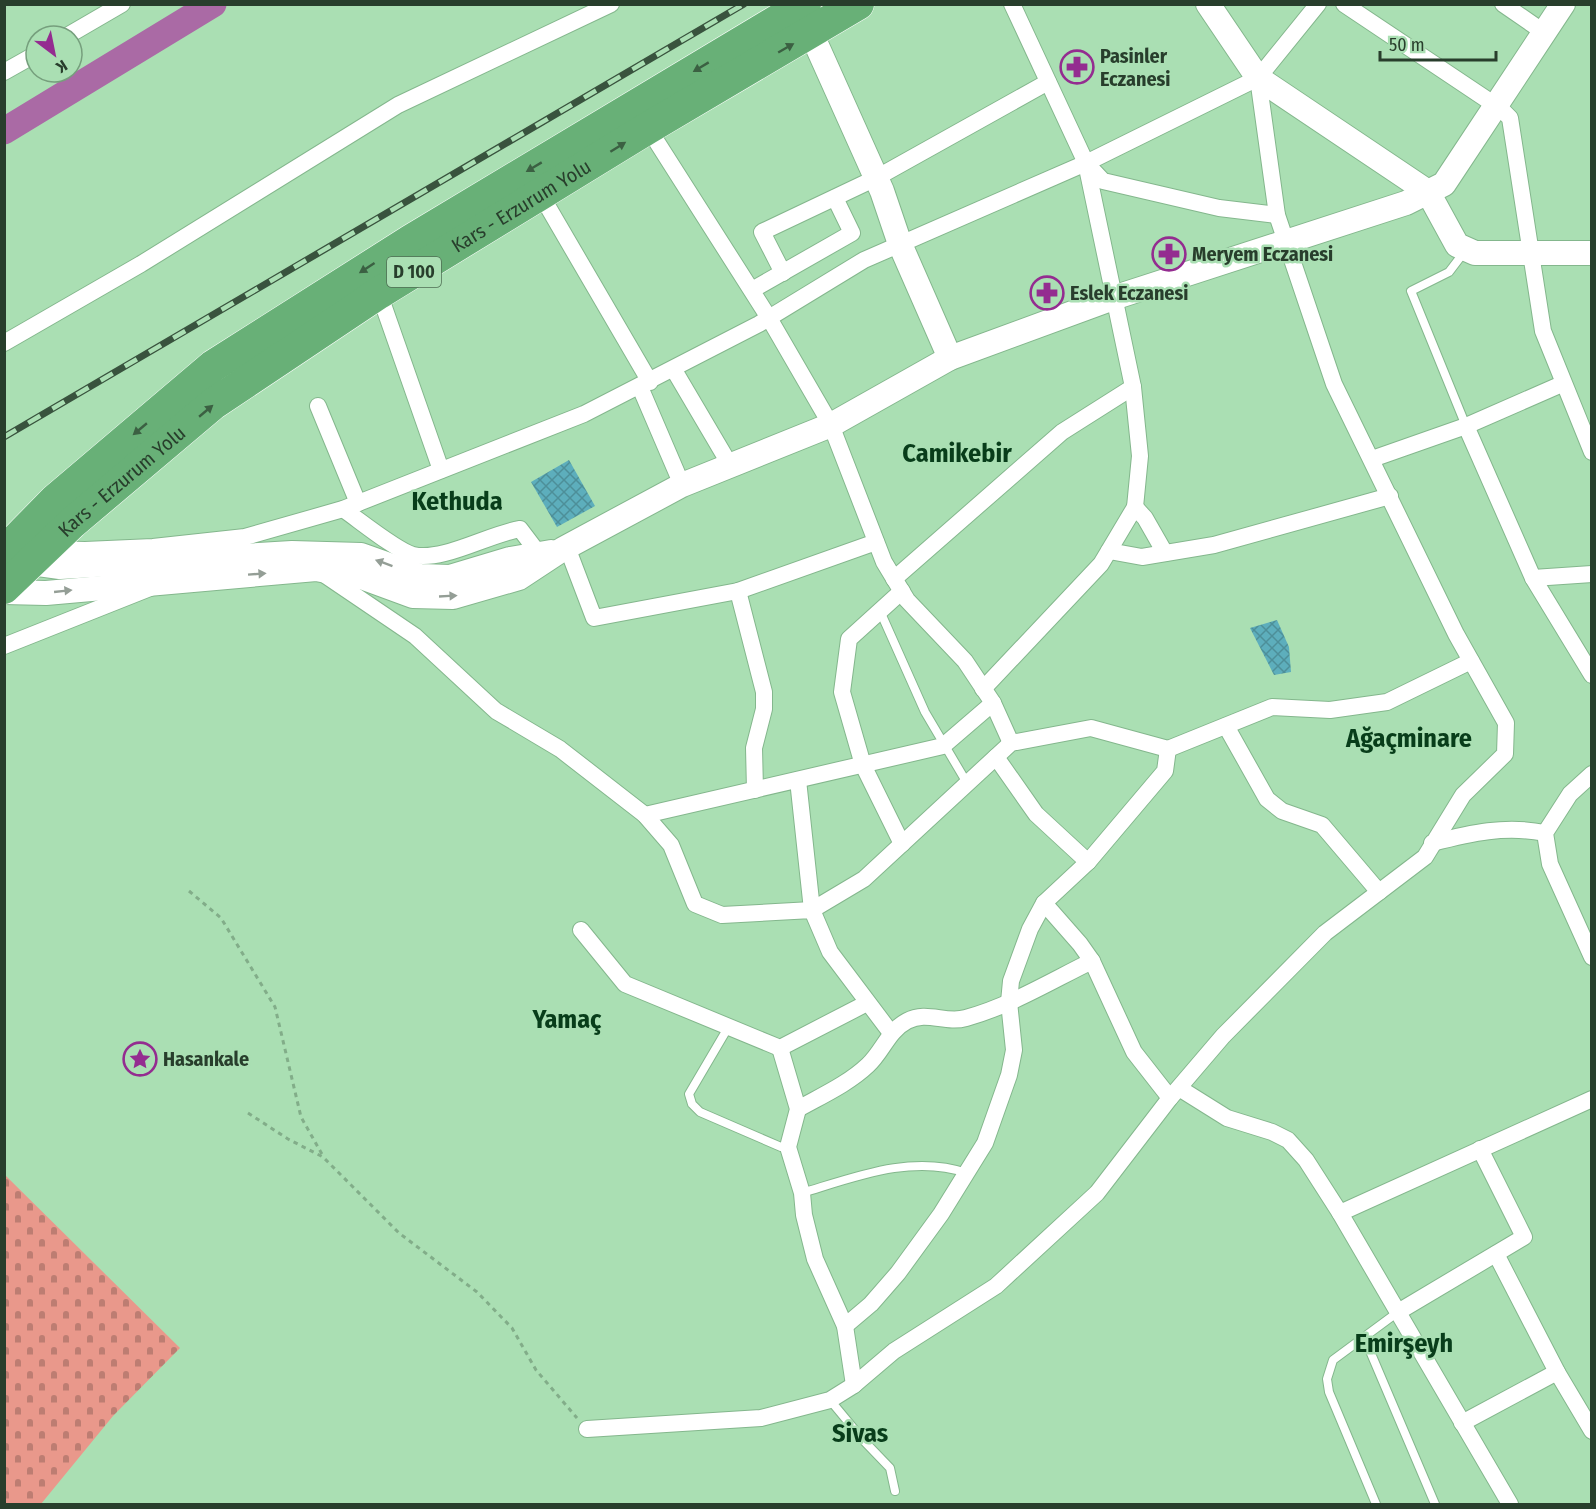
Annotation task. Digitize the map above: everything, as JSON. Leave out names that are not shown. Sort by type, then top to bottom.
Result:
[{"type":"highway","name":"Kars - Erzurum Yolu","points":[[4,590],[55,500],[213,366],[410,241],[803,12],[858,4]]},
{"type":"highway","name":"Kars - Erzurum Yolu","points":[[23,553],[72,523],[213,404],[379,293],[648,128],[803,12]]},
{"type":"street","points":[[84,26],[122,4]]},
{"type":"street","points":[[4,343],[141,264],[398,105],[611,4]]},
{"type":"street","points":[[645,815],[943,746],[988,696],[1109,551],[1135,507],[1140,456],[1133,387],[1086,162],[1012,4]]},
{"type":"street","points":[[1208,4],[1257,78],[1428,192],[1449,233],[1457,245],[1466,251],[1475,254],[1592,253]]},
{"type":"street","points":[[23,553],[153,547],[245,537],[351,506],[584,414],[645,385],[770,318],[864,260],[1086,162],[1257,78],[1318,4]]},
{"type":"street","points":[[1344,4],[1507,114],[1512,124],[1543,331],[1562,384],[1592,452]]},
{"type":"street","points":[[1503,4],[1545,33]]},
{"type":"street","points":[[4,590],[46,593],[156,581],[316,569],[364,578],[413,596],[453,597],[519,578],[565,548],[682,485],[831,425],[950,358],[1116,297],[1406,204],[1444,184],[1563,4]]},
{"type":"street","points":[[803,12],[876,178],[900,244],[950,358]]},
{"type":"street","points":[[4,72],[24,61]]},
{"type":"street","points":[[587,1429],[761,1418],[830,1400],[855,1385],[894,1351],[996,1286],[1097,1193],[1223,1036],[1325,933],[1425,857],[1462,795],[1505,754],[1506,723],[1471,661],[1334,384],[1284,242],[1277,215],[1257,78]]},
{"type":"street","points":[[783,273],[762,232],[876,178],[1048,82]]},
{"type":"street","points":[[648,128],[770,318],[831,425],[876,542],[898,585],[965,661],[988,696],[1011,743]]},
{"type":"street","points":[[1086,162],[1103,182],[1219,208],[1277,215]]},
{"type":"street","points":[[541,195],[645,385],[682,485]]},
{"type":"street","points":[[752,290],[852,233],[835,198]]},
{"type":"street","points":[[379,293],[441,470]]},
{"type":"street","points":[[674,370],[730,465]]},
{"type":"street","points":[[1372,459],[1466,426],[1562,384]]},
{"type":"street","points":[[902,844],[863,765],[842,692],[849,639],[880,611],[898,585],[1062,432],[1133,387]]},
{"type":"street","points":[[318,406],[351,506],[411,555],[431,556],[505,531],[520,529],[538,554]]},
{"type":"street","points":[[1466,426],[1533,578],[1592,675]]},
{"type":"street","points":[[1109,551],[1136,557],[1214,545],[1390,496]]},
{"type":"street","points":[[1135,507],[1145,518],[1165,553]]},
{"type":"street","points":[[565,548],[594,618],[738,591],[876,542]]},
{"type":"street","points":[[23,553],[60,567],[292,553],[361,555],[420,576],[450,577],[510,559],[565,548]]},
{"type":"street","points":[[316,569],[415,636],[496,711],[560,749],[645,815],[671,845],[695,904],[722,915],[812,910],[864,879],[1011,743],[1091,728],[1168,749],[1272,707],[1330,710],[1387,702],[1471,661]]},
{"type":"street","points":[[1533,578],[1592,574]]},
{"type":"street","points":[[4,646],[144,592],[156,581]]},
{"type":"street","points":[[738,591],[764,692],[764,709],[754,748],[755,790]]},
{"type":"street","points":[[1226,726],[1267,800],[1282,811],[1322,825],[1379,892]]},
{"type":"street","points":[[845,1326],[871,1304],[898,1273],[941,1214],[985,1143],[1000,1107],[1009,1076],[1014,1050],[1009,1002],[1011,981],[1029,929],[1044,903],[1088,862],[1165,771],[1168,749]]},
{"type":"street","points":[[996,757],[1036,814],[1088,862]]},
{"type":"street","points":[[1592,774],[1570,794],[1545,833],[1550,864],[1592,957]]},
{"type":"street","points":[[798,780],[812,910],[830,952],[891,1033]]},
{"type":"street","points":[[1432,843],[1486,830],[1519,827],[1545,833]]},
{"type":"street","points":[[1044,903],[1080,944],[1092,962],[1134,1052],[1175,1093],[1227,1118],[1272,1132],[1288,1140],[1306,1160],[1340,1213],[1510,1504]]},
{"type":"street","points":[[581,930],[625,984],[780,1047],[867,1003]]},
{"type":"street","points":[[798,1109],[858,1074],[876,1056],[891,1033],[907,1021],[919,1016],[964,1019],[1009,1002],[1092,962]]},
{"type":"street","points":[[780,1047],[798,1109],[788,1147],[802,1193],[804,1215],[815,1259],[845,1326],[855,1385]]},
{"type":"street","points":[[1340,1213],[1592,1099]]},
{"type":"street","points":[[1398,1312],[1524,1237],[1480,1149]]},
{"type":"street","points":[[1496,1254],[1557,1372],[1592,1431]]},
{"type":"street","points":[[1462,1423],[1557,1372]]},
{"type":"lane","points":[[1466,251],[1449,272],[1412,291],[1466,426]]},
{"type":"lane","points":[[880,611],[908,678],[943,746],[967,783]]},
{"type":"lane","points":[[729,1026],[689,1094],[692,1104],[700,1112],[781,1147],[788,1147]]},
{"type":"lane","points":[[802,1193],[909,1166],[942,1166],[967,1173]]},
{"type":"lane","points":[[1376,1504],[1327,1386],[1328,1372],[1333,1360],[1398,1312]]},
{"type":"lane","points":[[1364,1337],[1435,1504]]},
{"type":"lane","points":[[830,1400],[890,1468],[895,1491]]},
{"type":"path","points":[[189,891],[220,918],[275,1007],[301,1117],[323,1157],[399,1233],[477,1292],[512,1328],[536,1370],[587,1429]]},
{"type":"path","points":[[248,1113],[288,1139],[323,1157]]},
{"type":"green space","points":[[5,1175],[180,1348],[113,1416],[41,1504],[5,1504]]},
{"type":"building","points":[[569,460],[595,506],[557,527],[531,482]]},
{"type":"building","points":[[1277,620],[1289,647],[1291,672],[1274,675],[1250,628]]},
{"type":"waterway","points":[[4,131],[213,4]]},
{"type":"railway","points":[[4,437],[744,4]]},
{"type":"place","name":"Pasinler Eczanesi","points":[[1077,67]]},
{"type":"place","name":"Meryem Eczanesi","points":[[1169,254]]},
{"type":"place","name":"Eslek Eczanesi","points":[[1047,293]]},
{"type":"place","name":"Hasankale","points":[[140,1059]]},
{"type":"district","name":"Camikebir","points":[[957,453]]},
{"type":"district","name":"Kethuda","points":[[457,501]]},
{"type":"district","name":"Ağaçminare","points":[[1409,738]]},
{"type":"district","name":"Yamaç","points":[[567,1019]]},
{"type":"district","name":"Emirşeyh","points":[[1404,1343]]},
{"type":"district","name":"Sivas","points":[[860,1433]]}]
